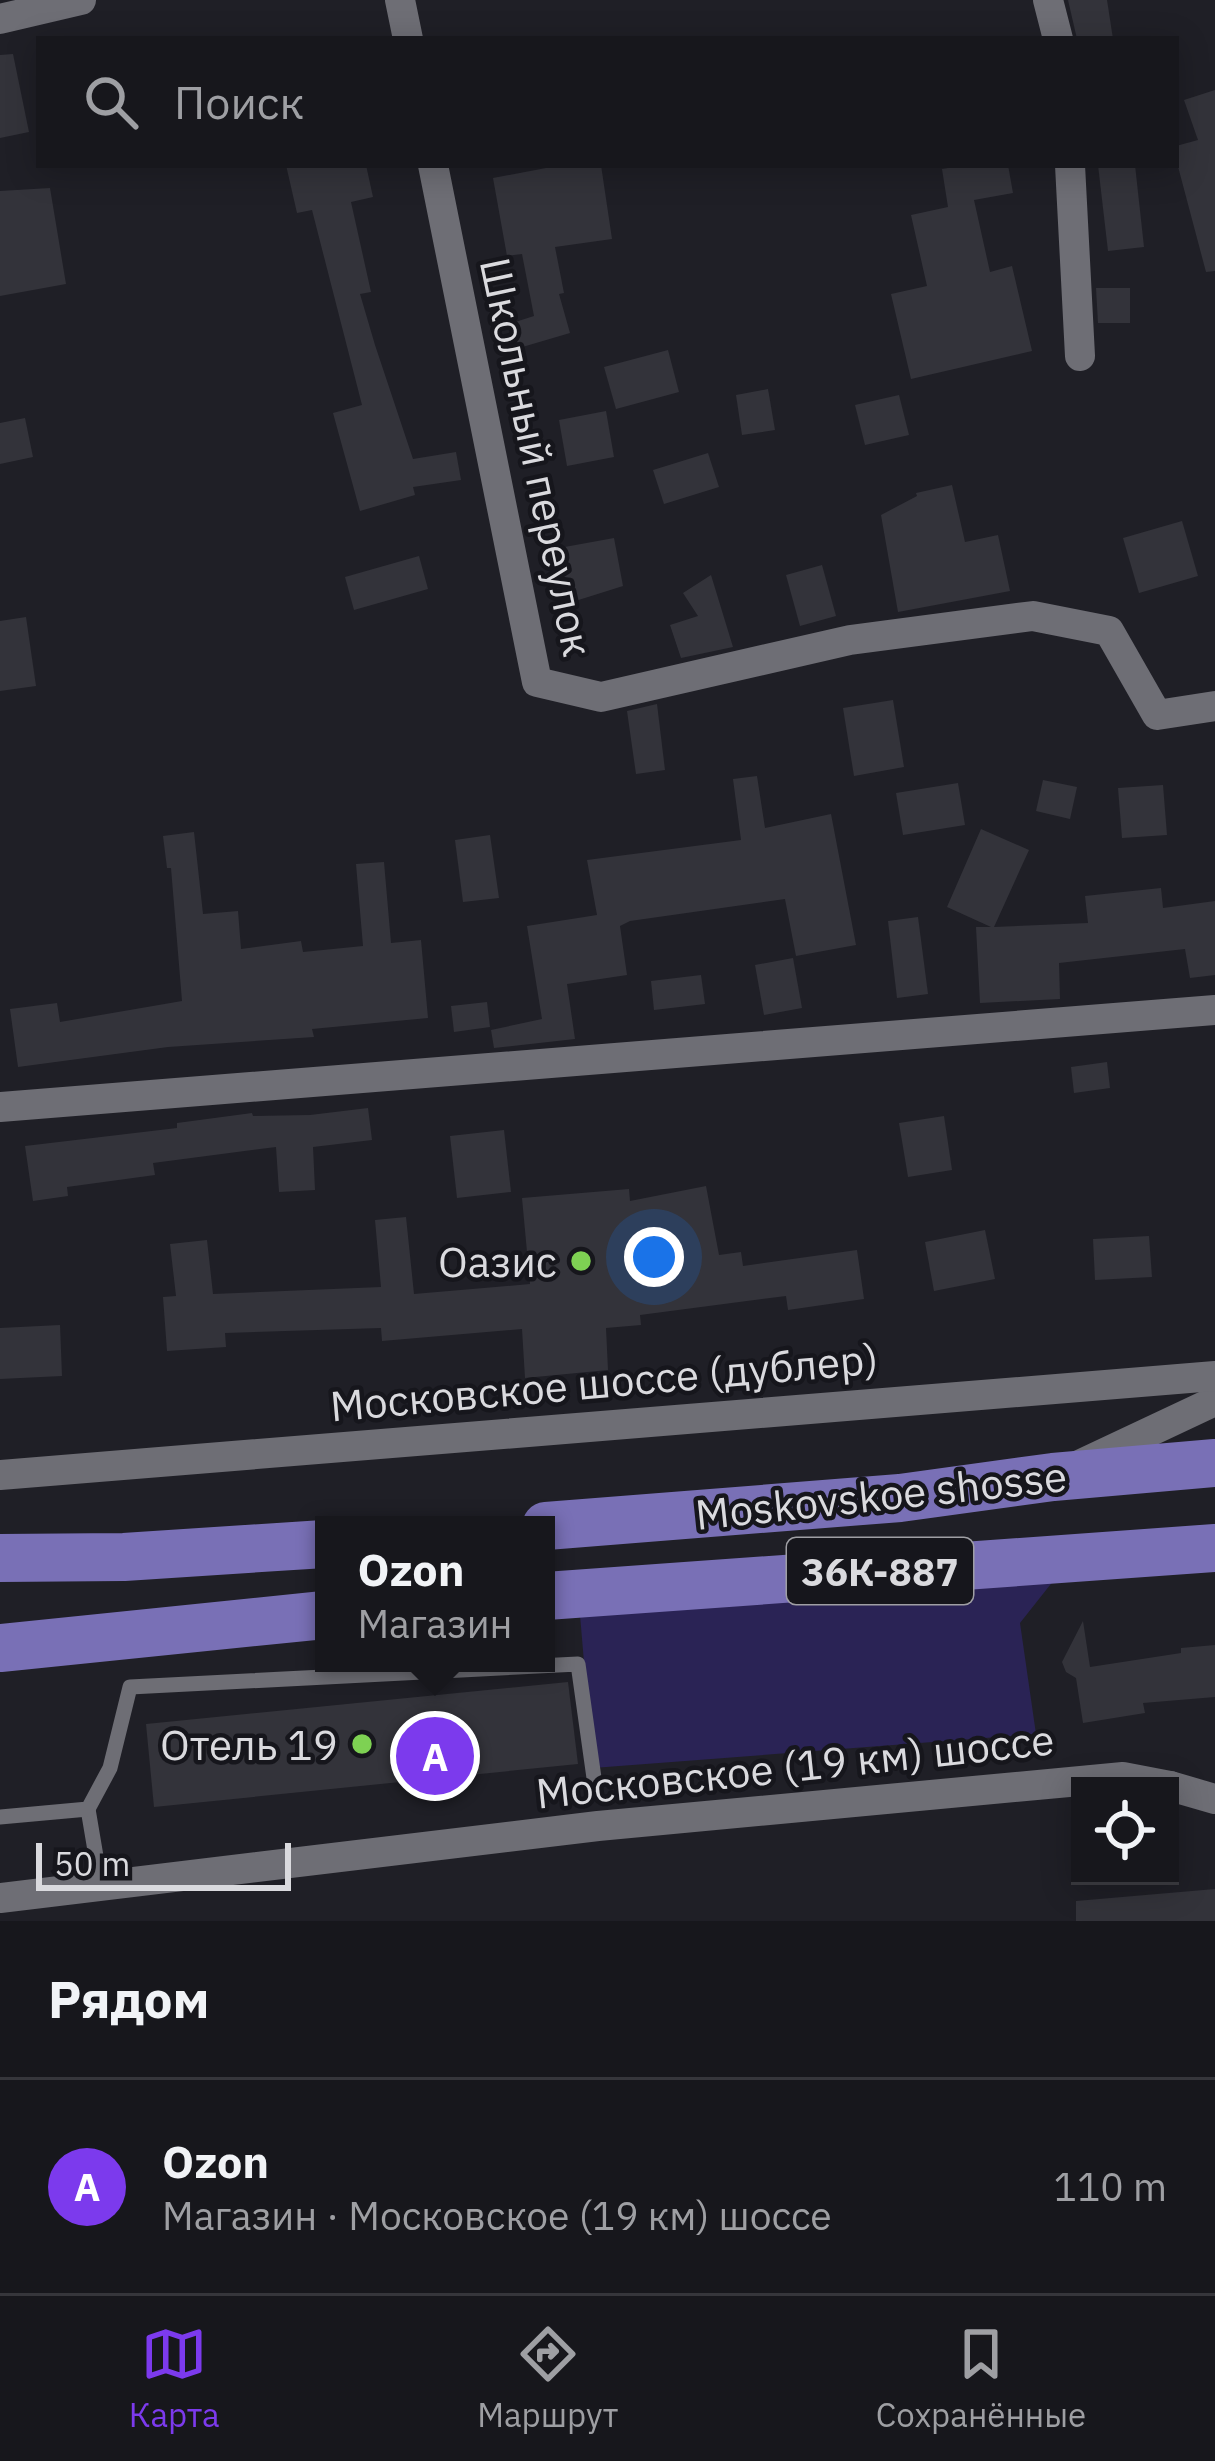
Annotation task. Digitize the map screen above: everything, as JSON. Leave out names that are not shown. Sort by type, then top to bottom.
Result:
[{"type":"main road","name":"Moskovskoe shosse","points":[[555,1525],[900,1498],[1215,1462]]},
{"type":"main road","points":[[0,1558],[124,1557],[315,1545]]},
{"type":"main road","name":"Moskovskoe shosse","points":[[555,1595],[1215,1548]]},
{"type":"main road","points":[[234,1551],[216,1572],[212,1590],[224,1611],[248,1622]]},
{"type":"main road","points":[[124,1557],[148,1572],[160,1598],[152,1617],[131,1633]]},
{"type":"main road","points":[[0,1648],[315,1616]]},
{"type":"street","points":[[0,19],[81,0]]},
{"type":"street","points":[[400,0],[407,36]]},
{"type":"street","points":[[1048,0],[1057,36]]},
{"type":"street","name":"Школьный переулок","points":[[434,168],[537,682],[601,697],[850,640],[1033,616],[1109,631],[1157,716],[1215,706]]},
{"type":"street","points":[[1070,168],[1080,356]]},
{"type":"street","points":[[0,1107],[1215,1010]]},
{"type":"street","name":"Московское шоссе (дублер)","points":[[0,1474],[1215,1376]]},
{"type":"street","points":[[1053,1477],[1215,1401]]},
{"type":"street","name":"Московское (19 км) шоссе","points":[[0,1898],[598,1826],[1071,1782]]},
{"type":"street","name":"Московское (19 км) шоссе","points":[[1179,1789],[1215,1799]]},
{"type":"lane","points":[[555,1665],[578,1664],[594,1778]]},
{"type":"lane","points":[[100,1886],[88,1809],[110,1768],[130,1687],[423,1672]]},
{"type":"lane","points":[[0,1816],[88,1809]]},
{"type":"shaded area","points":[[1054,1580],[1020,1623],[1036,1734],[593,1768],[580,1615]]},
{"type":"building","points":[[1068,0],[1107,0],[1113,36],[1076,36]]},
{"type":"building","points":[[13,54],[29,132],[0,138],[0,55]]},
{"type":"building","points":[[1215,90],[1215,271],[1206,272],[1178,168],[1179,145],[1198,140],[1184,100]]},
{"type":"building","points":[[287,168],[367,168],[373,197],[351,202],[371,292],[360,294],[375,345],[413,459],[456,452],[461,480],[413,487],[415,495],[360,511],[333,413],[362,405],[312,210],[297,213]]},
{"type":"building","points":[[546,168],[601,168],[612,239],[555,247],[564,293],[559,294],[570,333],[519,348],[512,323],[534,316],[522,254],[507,256],[493,178]]},
{"type":"building","points":[[1009,168],[1013,193],[974,200],[990,272],[1012,266],[1032,351],[911,379],[891,294],[927,286],[911,215],[948,207],[942,169]]},
{"type":"building","points":[[1098,168],[1135,168],[1144,247],[1108,251]]},
{"type":"building","points":[[50,188],[66,284],[0,296],[0,191]]},
{"type":"building","points":[[1096,288],[1130,288],[1130,323],[1098,323]]},
{"type":"building","points":[[668,350],[679,392],[616,409],[604,367]]},
{"type":"building","points":[[768,389],[775,430],[742,435],[736,395]]},
{"type":"building","points":[[899,395],[909,435],[865,445],[855,405]]},
{"type":"building","points":[[606,411],[614,457],[567,466],[559,420]]},
{"type":"building","points":[[25,418],[33,457],[0,464],[0,423]]},
{"type":"building","points":[[708,453],[719,487],[664,504],[653,470]]},
{"type":"building","points":[[952,485],[965,542],[998,535],[1010,591],[898,612],[881,515],[916,493]]},
{"type":"building","points":[[1182,521],[1198,576],[1139,593],[1123,538]]},
{"type":"building","points":[[614,538],[623,586],[569,603],[559,548]]},
{"type":"building","points":[[419,556],[428,589],[354,610],[345,577]]},
{"type":"building","points":[[822,565],[836,616],[800,626],[786,575]]},
{"type":"building","points":[[711,575],[733,647],[681,658],[670,625],[698,616],[683,593]]},
{"type":"building","points":[[26,617],[36,686],[0,691],[0,621]]},
{"type":"building","points":[[893,700],[904,767],[854,776],[843,708]]},
{"type":"building","points":[[657,704],[665,770],[636,774],[627,711]]},
{"type":"building","points":[[757,776],[765,828],[831,814],[856,945],[796,956],[785,899],[630,921],[620,926],[627,975],[567,984],[575,1039],[494,1048],[491,1030],[542,1019],[527,926],[597,915],[587,860],[741,840],[733,779]]},
{"type":"building","points":[[1043,780],[1077,787],[1070,819],[1036,811]]},
{"type":"building","points":[[958,783],[965,825],[903,835],[896,793]]},
{"type":"building","points":[[1163,785],[1167,835],[1122,838],[1118,788]]},
{"type":"building","points":[[981,829],[1029,850],[994,927],[1088,923],[1085,896],[1161,888],[1163,908],[1215,901],[1215,975],[1190,978],[1185,949],[1059,963],[1060,999],[980,1003],[976,927],[991,927],[947,907]]},
{"type":"building","points":[[194,832],[203,914],[238,911],[241,949],[301,941],[303,952],[363,946],[356,864],[384,862],[391,943],[421,940],[428,1018],[312,1029],[314,1037],[168,1047],[18,1067],[10,1009],[57,1003],[60,1022],[182,1001],[171,868],[167,868],[163,836]]},
{"type":"building","points":[[490,835],[499,898],[463,902],[455,840]]},
{"type":"building","points":[[918,917],[928,994],[897,998],[888,921]]},
{"type":"building","points":[[793,958],[802,1008],[764,1015],[755,965]]},
{"type":"building","points":[[701,975],[705,1004],[654,1010],[651,981]]},
{"type":"building","points":[[487,1002],[490,1027],[454,1032],[451,1006]]},
{"type":"building","points":[[1107,1062],[1110,1088],[1074,1093],[1071,1067]]},
{"type":"building","points":[[368,1108],[372,1140],[313,1147],[315,1190],[279,1192],[276,1147],[153,1163],[155,1175],[67,1187],[68,1196],[33,1201],[25,1146],[177,1128],[177,1123],[252,1113],[310,1115]]},
{"type":"building","points":[[944,1116],[952,1170],[908,1177],[899,1123]]},
{"type":"building","points":[[504,1130],[511,1192],[457,1198],[450,1136]]},
{"type":"building","points":[[706,1186],[719,1255],[741,1252],[743,1266],[857,1250],[864,1299],[788,1310],[786,1296],[640,1315],[641,1325],[606,1328],[608,1370],[525,1378],[522,1329],[382,1341],[381,1328],[225,1333],[226,1347],[167,1351],[163,1297],[176,1296],[170,1244],[207,1240],[213,1294],[381,1287],[375,1220],[406,1217],[414,1294],[530,1284],[522,1198],[629,1189],[630,1201]]},
{"type":"building","points":[[985,1230],[995,1279],[934,1291],[925,1242]]},
{"type":"building","points":[[1149,1236],[1152,1277],[1095,1280],[1093,1239]]},
{"type":"building","points":[[60,1325],[62,1376],[0,1379],[0,1328]]},
{"type":"building","points":[[1083,1621],[1090,1667],[1215,1645],[1215,1697],[1143,1703],[1145,1713],[1083,1723],[1076,1678],[1062,1662]]},
{"type":"building","name":"Отель 19","points":[[568,1682],[578,1764],[154,1807],[146,1724]]},
{"type":"building","points":[[1215,1889],[1215,1921],[1076,1921],[1076,1901]]},
{"type":"place","name":"Оазис","points":[[581,1261]]},
{"type":"place","name":"Отель 19","points":[[362,1744]]},
{"type":"place","name":"Ozon","points":[[435,1756]]}]
